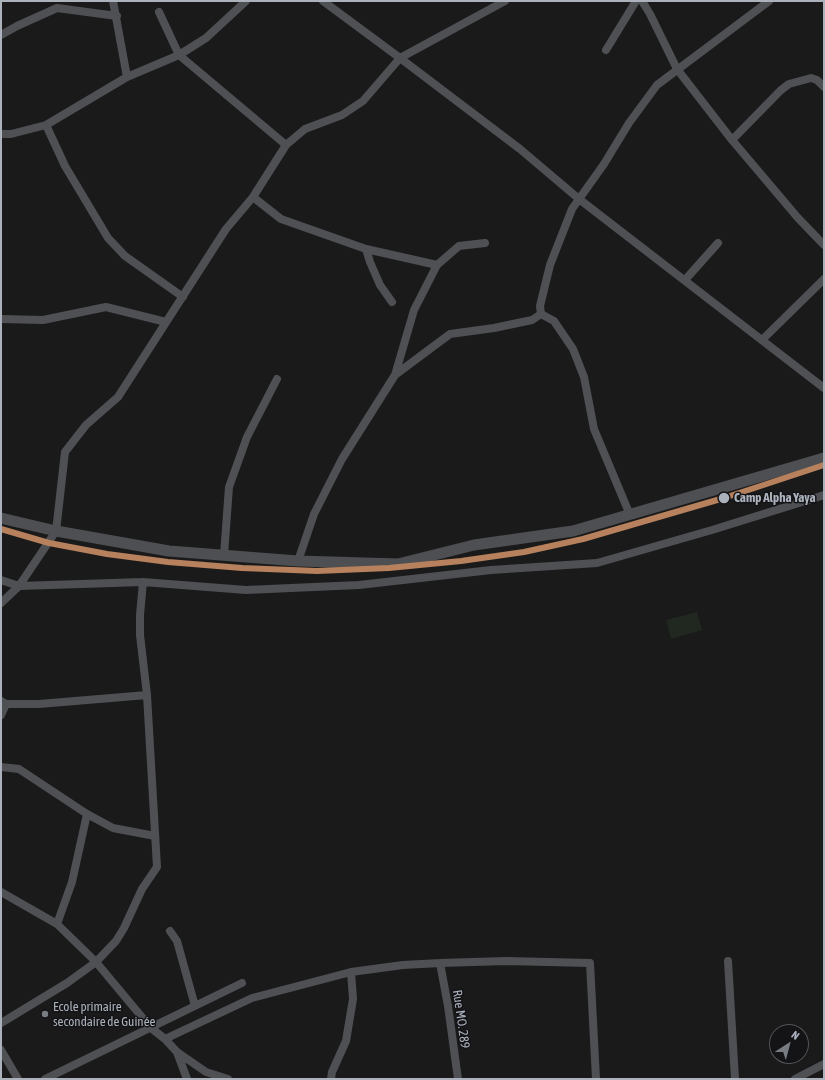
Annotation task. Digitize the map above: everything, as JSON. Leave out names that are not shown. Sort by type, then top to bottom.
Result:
[{"type":"street","points":[[113,1],[117,16],[127,77]]},
{"type":"street","points":[[1,134],[11,134],[46,124],[127,77],[179,55],[206,38],[246,1]]},
{"type":"street","points":[[323,1],[520,149],[579,199],[824,388]]},
{"type":"street","points":[[1,603],[19,586],[56,531],[65,452],[86,425],[118,397],[226,229],[253,197],[286,145],[305,129],[342,115],[363,101],[400,58],[505,1]]},
{"type":"street","points":[[606,50],[636,1]]},
{"type":"street","points":[[642,1],[677,69],[732,140],[798,218],[824,245]]},
{"type":"street","points":[[541,314],[540,306],[550,265],[572,209],[604,164],[628,123],[657,85],[769,1]]},
{"type":"street","points":[[1,35],[57,8],[117,16]]},
{"type":"street","points":[[159,12],[179,55],[286,145]]},
{"type":"street","points":[[732,140],[781,90],[789,84],[811,78],[817,80],[824,87]]},
{"type":"street","points":[[46,124],[65,166],[108,238],[125,256],[183,297]]},
{"type":"street","points":[[253,197],[281,219],[366,249],[437,265]]},
{"type":"street","points":[[298,561],[314,514],[342,459],[395,375],[414,310],[437,265],[460,246],[485,243]]},
{"type":"street","points":[[684,280],[718,243]]},
{"type":"street","points":[[366,249],[380,285],[392,302]]},
{"type":"street","points":[[763,340],[824,279]]},
{"type":"street","points":[[1,319],[43,320],[106,307],[166,322]]},
{"type":"street","points":[[395,375],[450,334],[494,328],[532,320],[541,314]]},
{"type":"street","points":[[541,314],[554,321],[573,349],[584,377],[594,429],[630,515]]},
{"type":"street","points":[[224,555],[229,487],[247,437],[277,379]]},
{"type":"street","points":[[1,518],[56,531],[169,551],[298,561],[398,564],[474,545],[573,531],[824,458]]},
{"type":"street","points":[[1,580],[19,586],[143,582],[246,590],[359,584],[491,570],[597,563],[824,495]]},
{"type":"street","points":[[1,1023],[67,983],[96,962],[116,941],[124,928],[142,889],[157,866],[147,695],[140,635],[143,582]]},
{"type":"street","points":[[1,715],[4,702],[39,704],[147,695]]},
{"type":"street","points":[[1,767],[19,769],[87,814],[113,828],[155,836]]},
{"type":"street","points":[[57,924],[72,882],[87,814]]},
{"type":"street","points":[[1,892],[57,924],[96,962],[151,1028],[165,1039],[177,1052],[206,1072],[228,1079]]},
{"type":"street","points":[[170,931],[177,941],[195,1006]]},
{"type":"street","points":[[165,1039],[252,998],[351,972],[403,965],[440,963],[506,961],[590,963],[596,1079]]},
{"type":"street","points":[[728,961],[735,1079]]},
{"type":"street","name":"Rue MO. 289","points":[[440,963],[448,1006],[458,1079]]},
{"type":"street","points":[[330,1079],[346,1041],[353,999],[351,972]]},
{"type":"street","points":[[45,1079],[242,983]]},
{"type":"street","points":[[1,1050],[18,1079]]},
{"type":"street","points":[[177,1052],[187,1079]]},
{"type":"street","points":[[795,1079],[824,1064]]},
{"type":"shaded area","points":[[697,612],[702,630],[671,639],[666,620]]},
{"type":"transit line","points":[[1,529],[49,543],[107,554],[168,562],[242,568],[317,571],[389,568],[461,561],[524,552],[583,539],[724,498],[824,465]]},
{"type":"place","name":"Camp Alpha Yaya","points":[[724,498]]},
{"type":"place","name":"Ecole primaire secondaire de Guinée","points":[[45,1014]]}]
